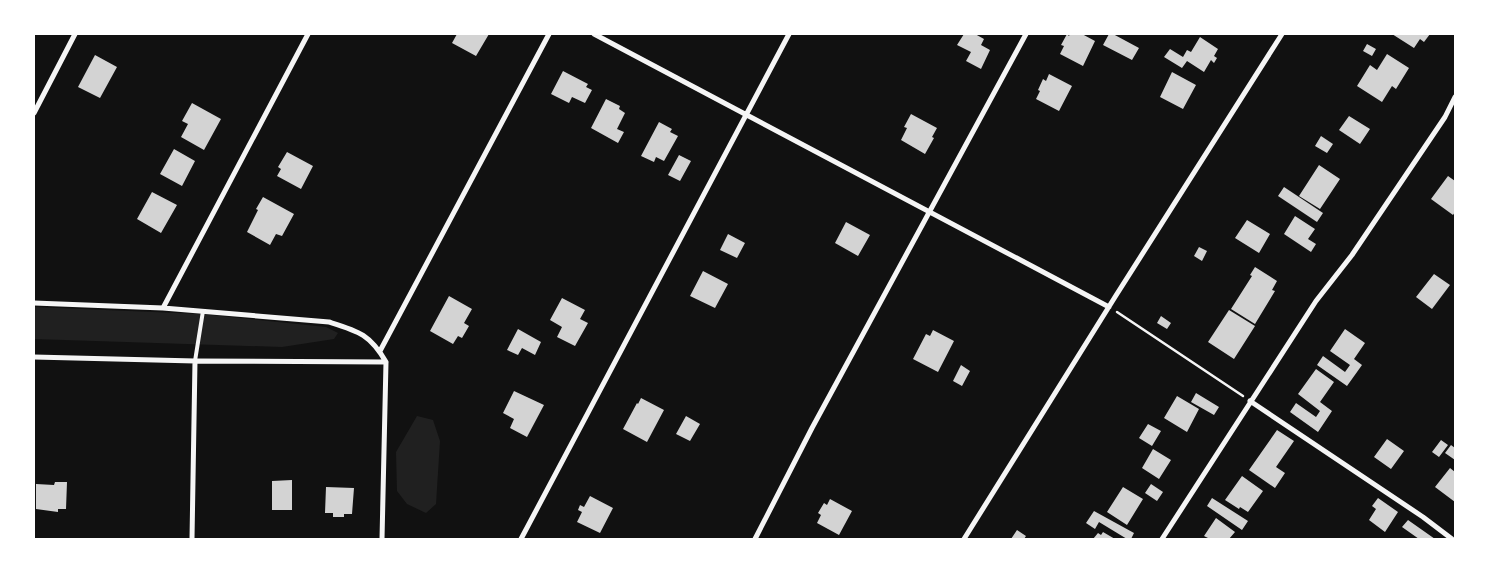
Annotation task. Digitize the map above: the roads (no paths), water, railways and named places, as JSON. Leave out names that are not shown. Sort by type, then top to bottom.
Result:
[{"type":"street","points":[[34,113],[75,34]]},
{"type":"street","points":[[163,308],[308,34]]},
{"type":"street","points":[[380,351],[549,34]]},
{"type":"street","points":[[594,34],[1109,307]]},
{"type":"street","points":[[521,539],[789,34]]},
{"type":"street","points":[[755,539],[812,428],[1026,34]]},
{"type":"street","points":[[964,539],[1282,34]]},
{"type":"street","points":[[1162,539],[1316,301],[1374,222],[1455,98]]},
{"type":"street","points":[[34,303],[202,311],[329,322],[355,330],[377,346],[386,362],[382,539]]},
{"type":"street","points":[[34,358],[386,362]]},
{"type":"street","points":[[192,539],[195,361]]},
{"type":"street","points":[[1250,401],[1452,539]]},
{"type":"lane","points":[[195,361],[202,311]]}]
